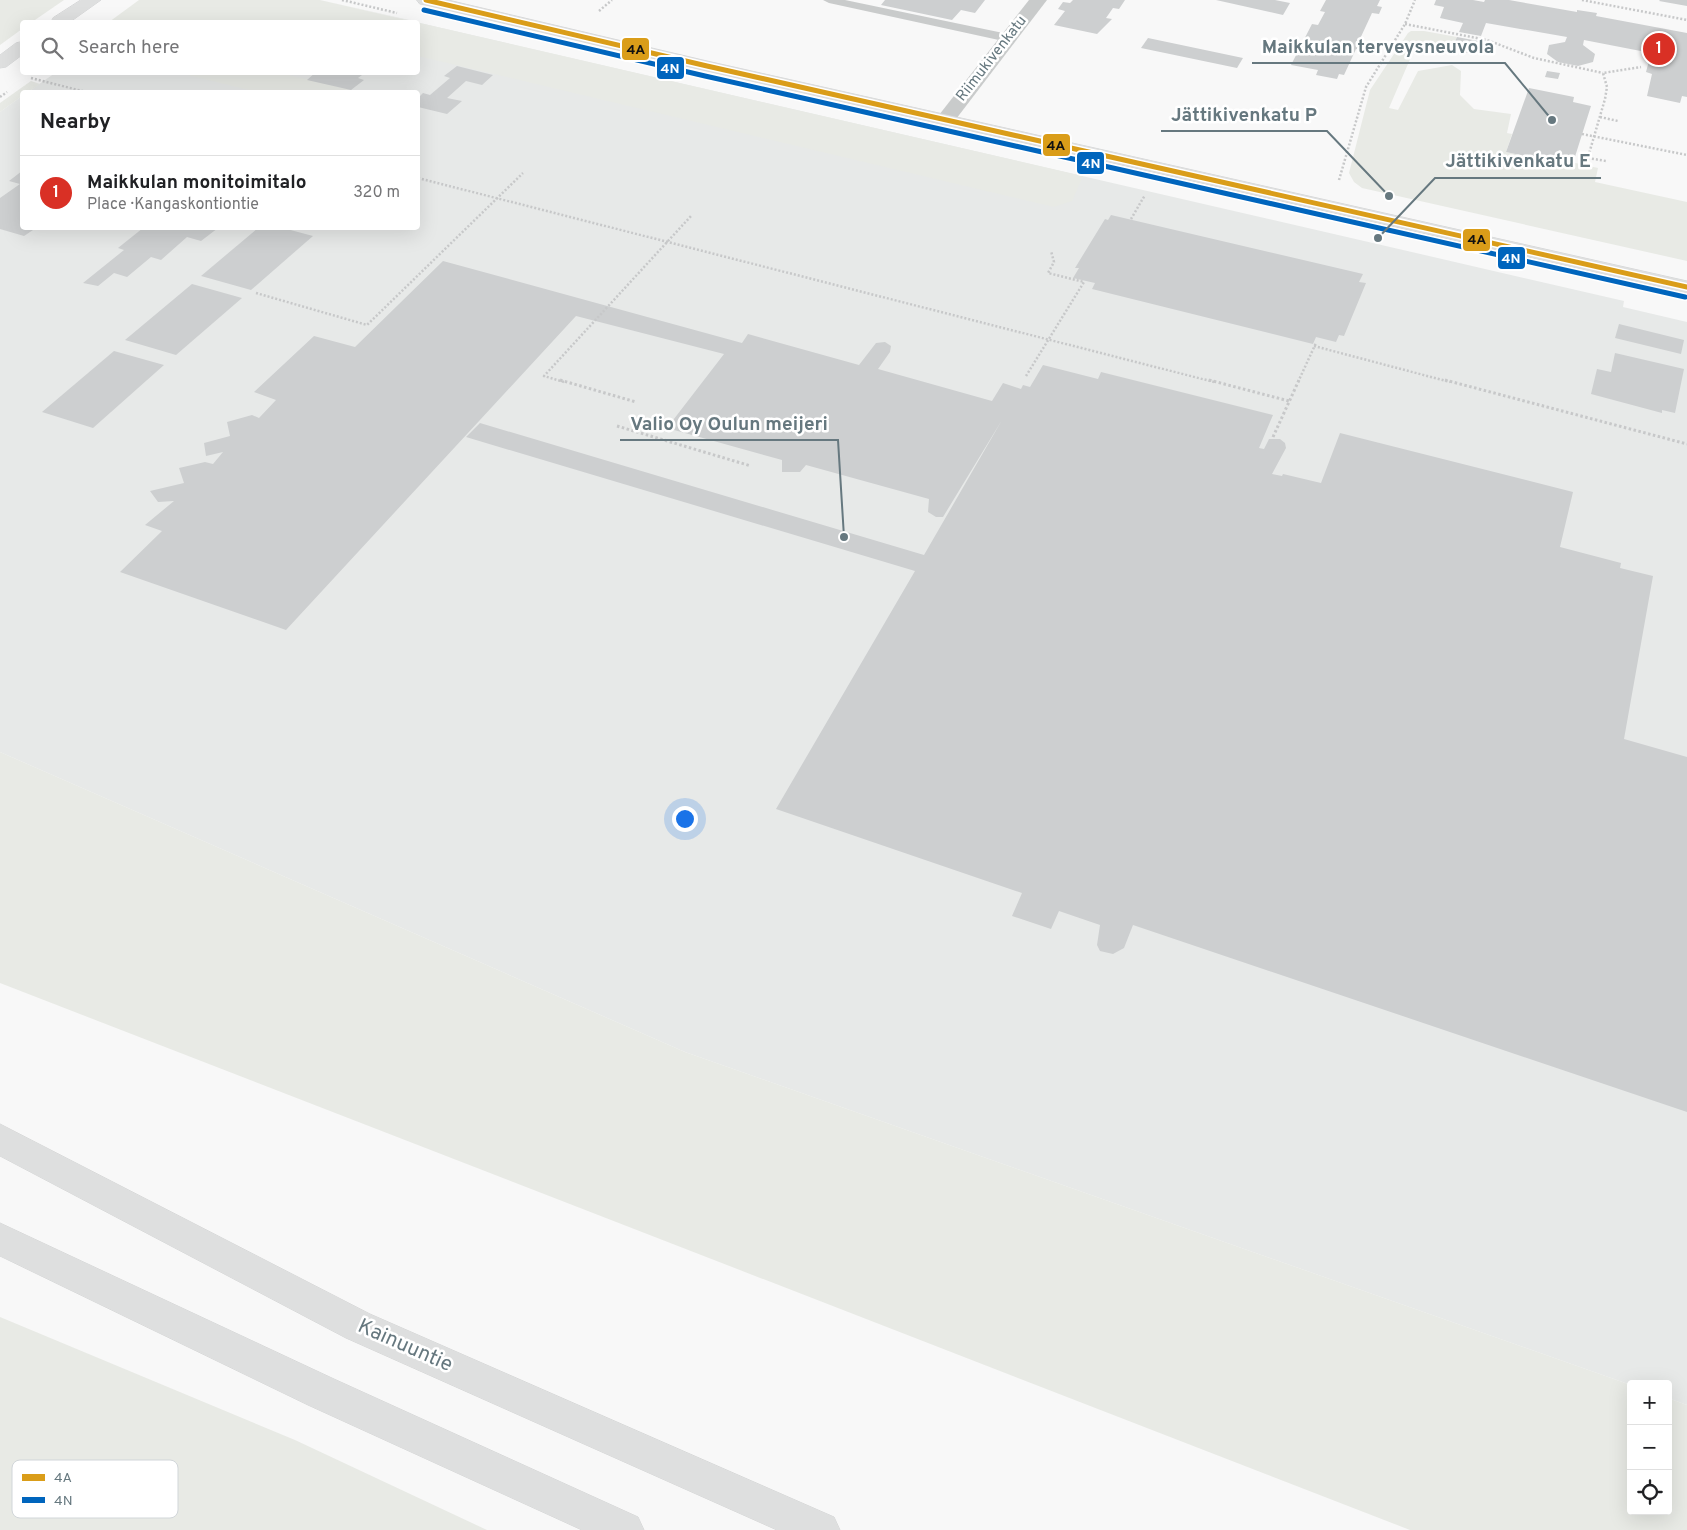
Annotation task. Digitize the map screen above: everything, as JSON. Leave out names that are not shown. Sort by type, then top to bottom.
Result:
[{"type":"main road","points":[[62,20],[92,0]]},
{"type":"main road","points":[[426,0],[1687,287]]},
{"type":"main road","points":[[0,63],[20,48]]},
{"type":"main road","name":"Kainuuntie","points":[[0,1140],[358,1326],[821,1530]]},
{"type":"main road","points":[[0,1239],[321,1392],[625,1530]]},
{"type":"street","name":"Riimukivenkatu","points":[[946,119],[1038,0]]},
{"type":"lane","points":[[830,0],[1008,38]]},
{"type":"path","points":[[1337,185],[1366,87],[1405,24],[1415,0]]},
{"type":"path","points":[[1582,0],[1687,20]]},
{"type":"path","points":[[1405,24],[1487,40],[1534,58],[1603,73],[1641,67]]},
{"type":"path","points":[[1586,164],[1608,87],[1603,73]]},
{"type":"path","points":[[28,78],[78,90]]},
{"type":"path","points":[[1600,117],[1618,120]]},
{"type":"path","points":[[1582,134],[1687,155]]},
{"type":"path","points":[[1588,158],[1606,162]]},
{"type":"path","points":[[256,293],[367,325],[523,172]]},
{"type":"path","points":[[420,178],[1289,401]]},
{"type":"path","points":[[1131,219],[1146,194]]},
{"type":"path","points":[[636,402],[544,376],[691,216]]},
{"type":"path","points":[[1026,376],[1084,282],[1048,273],[1054,262],[1051,251]]},
{"type":"path","points":[[1273,437],[1315,344],[1687,444]]},
{"type":"path","points":[[617,426],[751,466]]},
{"type":"shaded area","points":[[0,0],[64,0],[35,20],[20,20],[20,30],[0,45]]},
{"type":"shaded area","points":[[139,0],[320,0],[406,20],[112,20]]},
{"type":"shaded area","points":[[320,0],[409,20],[405,20]]},
{"type":"shaded area","points":[[420,23],[1624,301],[1623,307],[1687,322],[1687,1405],[1672,1399],[1672,1380],[1627,1380],[1627,1384],[685,1052],[0,752],[0,112],[20,97],[20,230],[420,230],[420,90],[31,90],[52,75],[420,75]]},
{"type":"shaded area","points":[[420,23],[1083,176],[1072,201],[1054,207],[420,56]]},
{"type":"shaded area","points":[[1411,31],[1424,31],[1457,37],[1451,50],[1417,43],[1389,108],[1398,110],[1418,71],[1452,65],[1461,71],[1460,95],[1474,109],[1511,114],[1507,133],[1512,134],[1506,152],[1552,162],[1553,158],[1598,168],[1595,182],[1687,202],[1687,261],[1362,188],[1354,182],[1349,173],[1370,90]]},
{"type":"shaded area","points":[[188,75],[288,75],[352,90],[249,90]]},
{"type":"shaded area","points":[[31,81],[40,84],[31,90],[20,90],[20,97],[0,112],[0,103]]},
{"type":"shaded area","points":[[0,752],[685,1052],[1627,1384],[1627,1515],[1672,1515],[1672,1399],[1687,1405],[1687,1530],[1410,1530],[0,983]]},
{"type":"shaded area","points":[[0,1317],[295,1440],[487,1530],[0,1530]]},
{"type":"building","points":[[885,0],[985,0],[975,13],[961,10],[952,20],[881,5]]},
{"type":"building","points":[[1073,0],[1125,0],[1119,9],[1113,8],[1106,18],[1112,19],[1097,34],[1054,25],[1065,11],[1058,9],[1063,2],[1070,3]]},
{"type":"building","points":[[1216,0],[1275,0],[1290,3],[1283,15]]},
{"type":"building","points":[[1326,0],[1380,0],[1377,6],[1382,7],[1379,14],[1372,13],[1359,41],[1366,42],[1362,50],[1356,49],[1344,75],[1339,74],[1337,79],[1316,75],[1318,70],[1291,65],[1312,24],[1318,25],[1325,12],[1320,11]]},
{"type":"building","points":[[1436,0],[1473,0],[1484,2],[1485,0],[1509,0],[1577,12],[1577,10],[1597,13],[1596,16],[1687,33],[1687,97],[1682,96],[1680,103],[1647,96],[1652,74],[1646,72],[1651,53],[1584,40],[1583,45],[1595,54],[1593,62],[1578,66],[1558,62],[1547,54],[1549,45],[1565,42],[1567,37],[1486,23],[1481,36],[1459,32],[1463,23],[1440,18],[1444,7],[1434,5]]},
{"type":"building","points":[[1687,0],[1687,6],[1659,1]]},
{"type":"building","points":[[1457,37],[1478,41],[1473,54],[1451,50]]},
{"type":"building","points":[[1148,38],[1243,58],[1237,68],[1141,48]]},
{"type":"building","points":[[457,66],[493,75],[482,85],[466,81],[447,98],[462,101],[447,114],[420,107],[420,96],[423,93],[430,95],[450,78],[444,76]]},
{"type":"building","points":[[1547,71],[1560,73],[1558,79],[1545,77]]},
{"type":"building","points":[[313,75],[362,75],[358,78],[364,80],[351,90],[307,80]]},
{"type":"building","points":[[1529,88],[1574,97],[1573,102],[1591,106],[1573,163],[1553,158],[1552,162],[1506,152]]},
{"type":"building","points":[[20,173],[20,184],[9,181]]},
{"type":"building","points":[[20,184],[20,230],[33,230],[24,236],[0,229],[0,198]]},
{"type":"building","points":[[1111,215],[1363,274],[1359,282],[1366,283],[1344,336],[1339,335],[1336,342],[1316,337],[1313,344],[1092,289],[1095,283],[1073,278],[1079,268],[1075,268],[1105,219],[1108,220]]},
{"type":"building","points":[[140,230],[215,230],[201,241],[187,237],[161,260],[151,257],[127,277],[114,273],[98,286],[83,283],[124,250],[118,248]]},
{"type":"building","points":[[256,230],[290,230],[313,236],[251,290],[201,276]]},
{"type":"building","points":[[443,261],[742,343],[748,334],[859,365],[876,343],[885,342],[891,346],[890,352],[878,369],[992,401],[1003,383],[1021,389],[1023,385],[1030,387],[1043,365],[1098,379],[1101,372],[1273,415],[1259,448],[1264,449],[1269,439],[1280,439],[1285,443],[1286,448],[1272,474],[1282,476],[1283,474],[1321,483],[1340,433],[1573,492],[1560,547],[1621,563],[1620,568],[1653,576],[1624,739],[1687,757],[1687,1112],[1133,925],[1124,948],[1113,954],[1100,951],[1097,945],[1100,925],[1059,911],[1051,929],[1012,916],[1022,893],[776,809],[915,571],[466,437],[480,423],[924,555],[1002,420],[943,517],[936,517],[928,512],[929,499],[806,465],[800,472],[782,472],[782,460],[667,428],[724,354],[576,316],[286,630],[120,572],[162,531],[145,525],[174,501],[158,502],[150,491],[184,483],[179,468],[205,462],[213,464],[223,452],[206,456],[204,443],[230,436],[227,422],[252,415],[259,418],[276,400],[254,392],[314,336],[355,347]]},
{"type":"building","points":[[192,284],[242,298],[176,355],[125,340]]},
{"type":"building","points":[[1619,324],[1684,340],[1681,354],[1615,338]]},
{"type":"building","points":[[114,351],[164,365],[93,428],[42,412]]},
{"type":"building","points":[[1615,353],[1684,369],[1675,413],[1662,410],[1662,413],[1591,394],[1597,369],[1611,372]]},
{"type":"transit line","name":"4A","points":[[426,0],[707,66],[1687,287]]},
{"type":"transit line","name":"4N","points":[[424,10],[705,76],[1685,297]]},
{"type":"place","name":"Maikkulan monitoimitalo","points":[[1659,49]]},
{"type":"place","name":"Maikkulan terveysneuvola","points":[[1552,120]]},
{"type":"place","name":"Jättikivenkatu P","points":[[1389,196]]},
{"type":"place","name":"Jättikivenkatu E","points":[[1378,238]]},
{"type":"place","name":"Valio Oy Oulun meijeri","points":[[844,537]]}]
